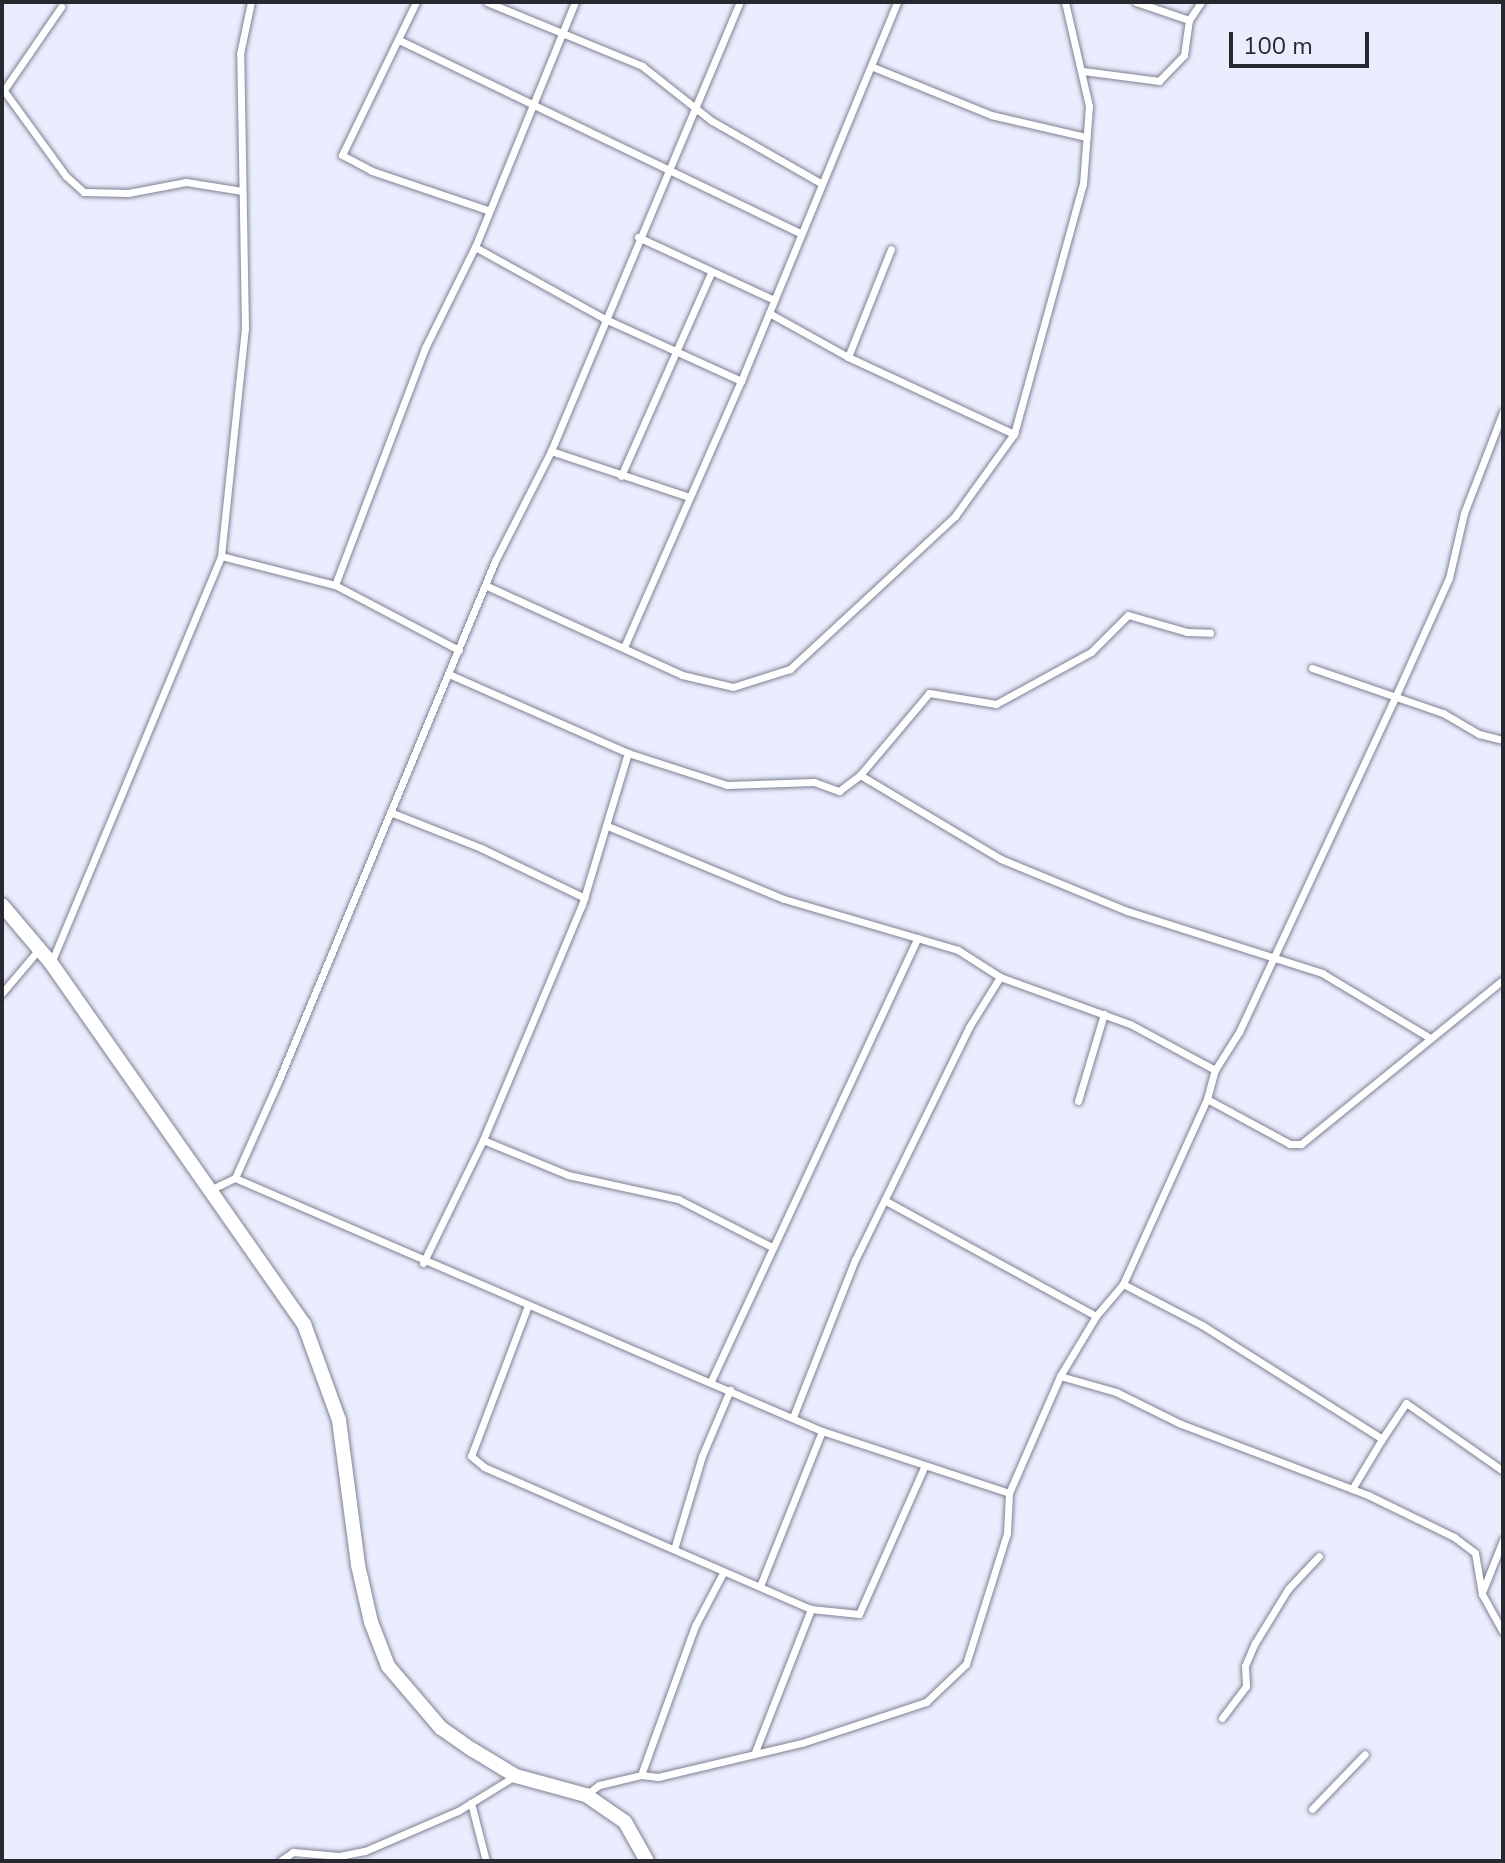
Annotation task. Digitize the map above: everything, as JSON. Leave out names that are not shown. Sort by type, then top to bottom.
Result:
[{"type":"highway","points":[[2,905],[51,963],[296,1311],[322,1367],[339,1420],[368,1608],[388,1666],[441,1728],[516,1776],[586,1795],[625,1822],[647,1861]]},
{"type":"street","points":[[51,963],[221,556],[245,328],[240,54],[251,2]]},
{"type":"street","points":[[416,2],[342,155],[396,180],[487,210]]},
{"type":"street","points":[[487,2],[642,66],[694,108],[819,182]]},
{"type":"street","points":[[335,585],[425,348],[475,247],[487,210],[575,2]]},
{"type":"street","points":[[212,1189],[235,1178],[451,675],[495,561],[551,451],[603,318],[740,2]]},
{"type":"street","points":[[625,645],[741,381],[819,182],[873,67],[897,2]]},
{"type":"street","points":[[487,586],[625,645],[682,675],[733,687],[790,669],[955,516],[1014,434],[1062,273],[1083,184],[1089,106],[1065,2]]},
{"type":"street","points":[[1136,2],[1189,20]]},
{"type":"street","points":[[1083,71],[1159,81],[1184,55],[1189,20],[1201,2]]},
{"type":"street","points":[[61,7],[3,89],[66,176],[84,192],[128,193],[186,182],[242,191]]},
{"type":"street","points":[[399,40],[800,233]]},
{"type":"street","points":[[873,67],[991,115],[1086,137]]},
{"type":"street","points":[[638,237],[710,275],[772,299]]},
{"type":"street","points":[[475,247],[603,318],[741,381]]},
{"type":"street","points":[[848,357],[891,249]]},
{"type":"street","points":[[621,476],[673,351],[710,275]]},
{"type":"street","points":[[769,313],[848,357],[1014,434]]},
{"type":"street","points":[[586,1795],[599,1785],[641,1775],[658,1777],[802,1743],[926,1702],[946,1687],[966,1664],[978,1635],[1007,1533],[1009,1493],[1060,1376],[1096,1316],[1123,1284],[1207,1099],[1215,1070],[1274,958],[1396,696],[1449,578],[1464,513],[1503,412]]},
{"type":"street","points":[[551,451],[689,497]]},
{"type":"street","points":[[221,556],[335,585],[459,650]]},
{"type":"street","points":[[451,675],[628,753],[727,785],[814,782],[839,791],[860,775],[929,693],[996,704],[1091,652],[1128,615],[1187,632],[1210,633]]},
{"type":"street","points":[[1312,668],[1396,696],[1503,740]]},
{"type":"street","points":[[423,1263],[483,1140],[585,898],[610,827],[628,753]]},
{"type":"street","points":[[860,775],[1001,859],[1127,911],[1322,973],[1430,1038]]},
{"type":"street","points":[[390,812],[481,848],[585,898]]},
{"type":"street","points":[[610,827],[784,899],[958,950],[1000,977],[1104,1014],[1215,1070]]},
{"type":"street","points":[[711,1381],[770,1246],[918,938]]},
{"type":"street","points":[[2,993],[40,948]]},
{"type":"street","points":[[793,1417],[855,1260],[969,1027],[1000,977]]},
{"type":"street","points":[[1207,1099],[1290,1144],[1301,1144],[1503,980]]},
{"type":"street","points":[[1078,1101],[1104,1014]]},
{"type":"street","points":[[483,1140],[568,1175],[678,1199],[770,1246]]},
{"type":"street","points":[[235,1178],[527,1308],[711,1381],[822,1431],[1009,1493]]},
{"type":"street","points":[[886,1201],[1096,1316]]},
{"type":"street","points":[[1123,1284],[1202,1325],[1382,1439]]},
{"type":"street","points":[[527,1308],[471,1456],[484,1467],[675,1546],[723,1573],[811,1609],[859,1614],[924,1467]]},
{"type":"street","points":[[1060,1376],[1116,1392],[1181,1424],[1352,1489],[1420,1519],[1475,1553],[1482,1594],[1503,1632]]},
{"type":"street","points":[[675,1546],[702,1456],[730,1390]]},
{"type":"street","points":[[1352,1489],[1406,1403],[1503,1471]]},
{"type":"street","points":[[760,1586],[822,1431]]},
{"type":"street","points":[[1482,1594],[1503,1540]]},
{"type":"street","points":[[1222,1718],[1246,1686],[1245,1666],[1255,1643],[1288,1589],[1319,1556]]},
{"type":"street","points":[[641,1775],[695,1626],[723,1573]]},
{"type":"street","points":[[755,1752],[811,1609]]},
{"type":"street","points":[[1312,1809],[1365,1754]]},
{"type":"street","points":[[280,1861],[293,1852],[339,1856],[365,1851],[471,1803],[516,1776]]},
{"type":"street","points":[[471,1803],[486,1861]]}]
